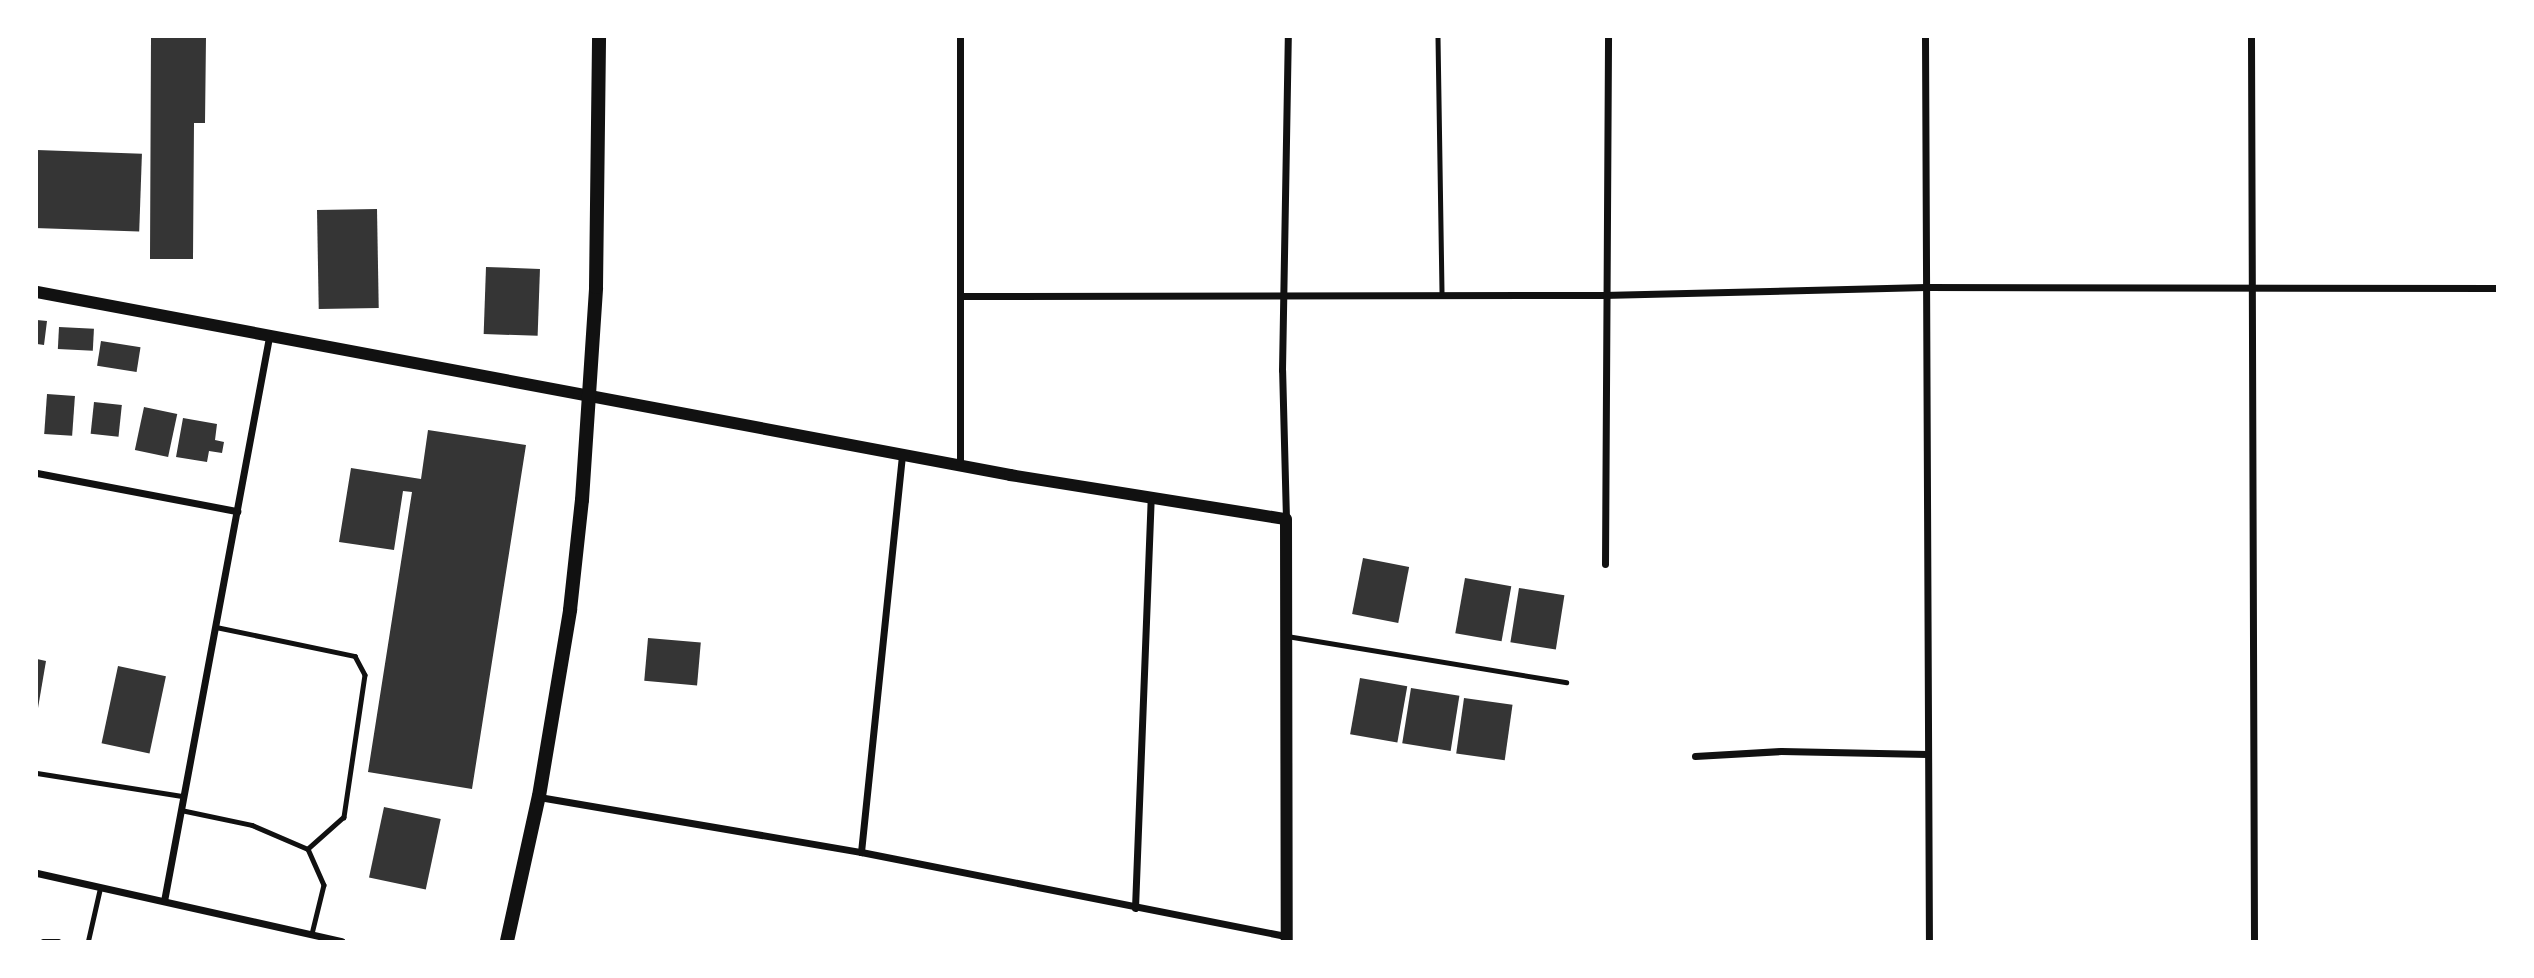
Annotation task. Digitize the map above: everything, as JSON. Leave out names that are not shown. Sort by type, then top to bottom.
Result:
[{"type":"main road","points":[[506,941],[539,796],[570,610],[590,396],[599,37]]},
{"type":"street","points":[[960,37],[960,462]]},
{"type":"street","points":[[539,796],[861,852],[1287,939],[1285,295],[1288,37]]},
{"type":"street","points":[[1605,564],[1603,295],[1608,37]]},
{"type":"street","points":[[1925,37],[1929,941]]},
{"type":"street","points":[[2251,37],[2254,941]]},
{"type":"street","points":[[961,296],[1603,295],[1926,287],[2497,288]]},
{"type":"street","points":[[37,292],[269,337],[960,462],[1010,475],[1286,519]]},
{"type":"street","points":[[164,901],[269,337]]},
{"type":"street","points":[[861,852],[902,453]]},
{"type":"street","points":[[37,473],[237,511]]},
{"type":"street","points":[[1135,908],[1151,497]]},
{"type":"street","points":[[1695,755],[1780,751],[1927,754]]},
{"type":"street","points":[[37,873],[342,941]]},
{"type":"lane","points":[[1438,37],[1442,295]]},
{"type":"lane","points":[[216,627],[355,656],[365,675],[344,817],[308,849]]},
{"type":"lane","points":[[1286,635],[1566,682]]},
{"type":"lane","points":[[37,773],[184,796]]},
{"type":"lane","points":[[181,810],[252,825],[308,849],[324,885],[312,934]]},
{"type":"lane","points":[[88,941],[100,887]]},
{"type":"lane","points":[[43,941],[59,941]]},
{"type":"building","points":[[151,37],[206,37],[205,123],[194,123],[193,259],[150,259]]},
{"type":"building","points":[[37,150],[142,154],[139,232],[37,228]]},
{"type":"building","points":[[377,209],[379,308],[319,309],[317,210]]},
{"type":"building","points":[[486,267],[540,269],[538,336],[484,334]]},
{"type":"building","points":[[37,320],[47,321],[44,345],[37,344]]},
{"type":"building","points":[[59,327],[94,329],[93,351],[58,349]]},
{"type":"building","points":[[101,341],[141,347],[137,372],[97,366]]},
{"type":"building","points":[[47,394],[75,396],[72,436],[44,434]]},
{"type":"building","points":[[94,402],[122,405],[119,437],[91,434]]},
{"type":"building","points":[[144,407],[177,414],[168,457],[135,450]]},
{"type":"building","points":[[183,418],[217,424],[215,440],[224,442],[222,453],[209,451],[207,462],[176,457]]},
{"type":"building","points":[[428,430],[526,445],[472,789],[368,772],[412,492],[403,491],[394,550],[339,542],[351,468],[421,479]]},
{"type":"building","points":[[1363,558],[1409,567],[1398,623],[1352,614]]},
{"type":"building","points":[[1465,578],[1511,586],[1502,641],[1455,633]]},
{"type":"building","points":[[1519,588],[1564,595],[1556,650],[1510,642]]},
{"type":"building","points":[[648,638],[701,643],[697,685],[644,681]]},
{"type":"building","points":[[37,659],[46,661],[38,708],[37,708]]},
{"type":"building","points":[[118,666],[166,676],[150,753],[102,743]]},
{"type":"building","points":[[1360,678],[1407,686],[1397,742],[1350,734]]},
{"type":"building","points":[[1411,688],[1459,696],[1451,751],[1402,743]]},
{"type":"building","points":[[1464,698],[1513,705],[1505,760],[1456,753]]},
{"type":"building","points":[[384,807],[441,819],[426,889],[369,877]]}]
